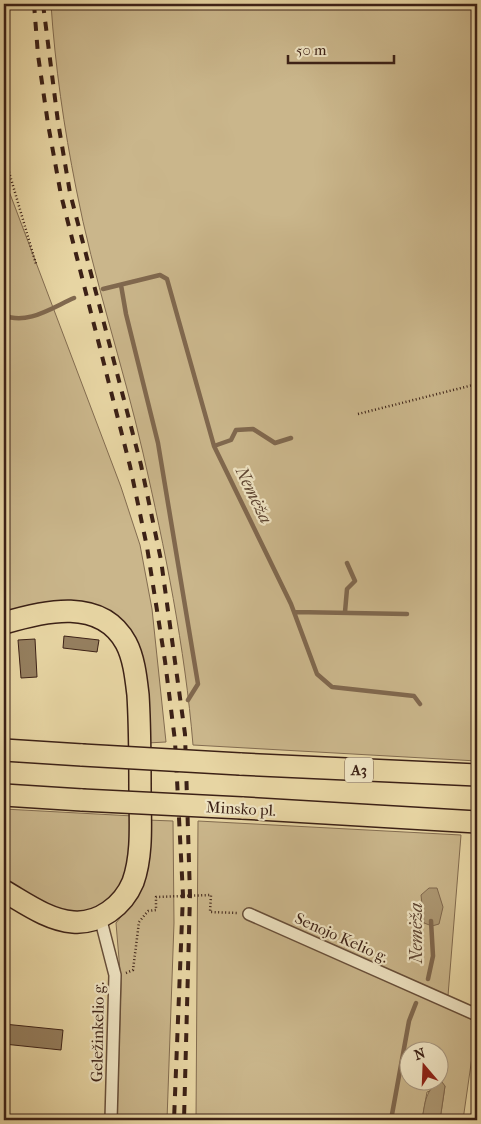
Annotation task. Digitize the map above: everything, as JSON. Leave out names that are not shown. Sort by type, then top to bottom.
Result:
[{"type":"highway","points":[[4,623],[51,611],[74,610],[92,614],[106,621],[119,631],[127,644],[136,675],[140,718],[140,832],[137,864],[126,895],[114,908],[100,917],[73,922],[55,918],[4,891]]},
{"type":"highway","name":"A3","points":[[4,750],[240,764],[477,775]]},
{"type":"highway","name":"Minsko pl.","points":[[4,795],[477,822]]},
{"type":"street","name":"Senojo Kelio g.","points":[[248,914],[477,1015]]},
{"type":"street","name":"Geležinkelio g.","points":[[100,917],[115,975],[111,1120]]},
{"type":"path","points":[[4,155],[36,264]]},
{"type":"path","points":[[358,414],[477,384]]},
{"type":"path","points":[[115,975],[133,970],[139,922],[148,911],[156,910],[156,897],[211,895],[210,912],[248,914]]},
{"type":"shaded area","points":[[51,4],[477,4],[477,761],[193,745],[185,672],[159,525],[135,420],[91,255],[72,165],[58,73]]},
{"type":"shaded area","points":[[4,178],[121,487],[140,545],[152,609],[166,742],[147,743],[145,678],[93,605],[58,601],[4,612]]},
{"type":"shaded area","points":[[4,809],[133,816],[131,858],[121,884],[104,903],[94,909],[82,912],[69,912],[54,908],[35,899],[4,881]]},
{"type":"shaded area","points":[[147,820],[173,821],[174,923],[167,1120],[117,1120],[121,983],[116,923],[131,904]]},
{"type":"shaded area","points":[[198,821],[461,835],[447,1008],[477,1022],[463,1120],[440,1120],[444,1092],[448,1092],[448,1042],[398,1042],[398,1092],[427,1092],[422,1120],[196,1120]]},
{"type":"shaded area","points":[[429,888],[437,888],[443,907],[439,924],[432,926],[424,923],[421,895]]},
{"type":"shaded area","points":[[429,1092],[444,1092],[440,1120],[422,1120]]},
{"type":"building","points":[[64,636],[99,640],[97,652],[63,648]]},
{"type":"building","points":[[35,639],[37,677],[21,678],[18,640]]},
{"type":"building","points":[[4,1024],[63,1030],[61,1050],[4,1044]]},
{"type":"waterway","name":"Nemėža","points":[[103,289],[160,275],[167,279],[214,446],[291,604],[317,674],[332,687],[414,696],[420,704]]},
{"type":"waterway","points":[[121,285],[126,314],[158,443],[198,684],[188,700]]},
{"type":"waterway","name":"Nemėža","points":[[4,315],[12,318],[30,317],[74,298]]},
{"type":"waterway","points":[[214,446],[231,440],[236,430],[253,429],[275,443],[291,438]]},
{"type":"waterway","points":[[345,612],[347,589],[355,581],[347,563]]},
{"type":"waterway","points":[[295,612],[407,614]]},
{"type":"waterway","name":"Nemėža","points":[[428,979],[433,956],[431,921]]},
{"type":"waterway","name":"Nemėža","points":[[391,1120],[409,1021],[416,1003]]},
{"type":"railway","points":[[34,4],[38,55],[61,195],[130,466],[147,547],[165,661],[175,741],[183,895],[174,1120]]},
{"type":"railway","points":[[43,4],[58,122],[70,193],[141,465],[161,560],[185,734],[190,895],[184,1120]]}]
